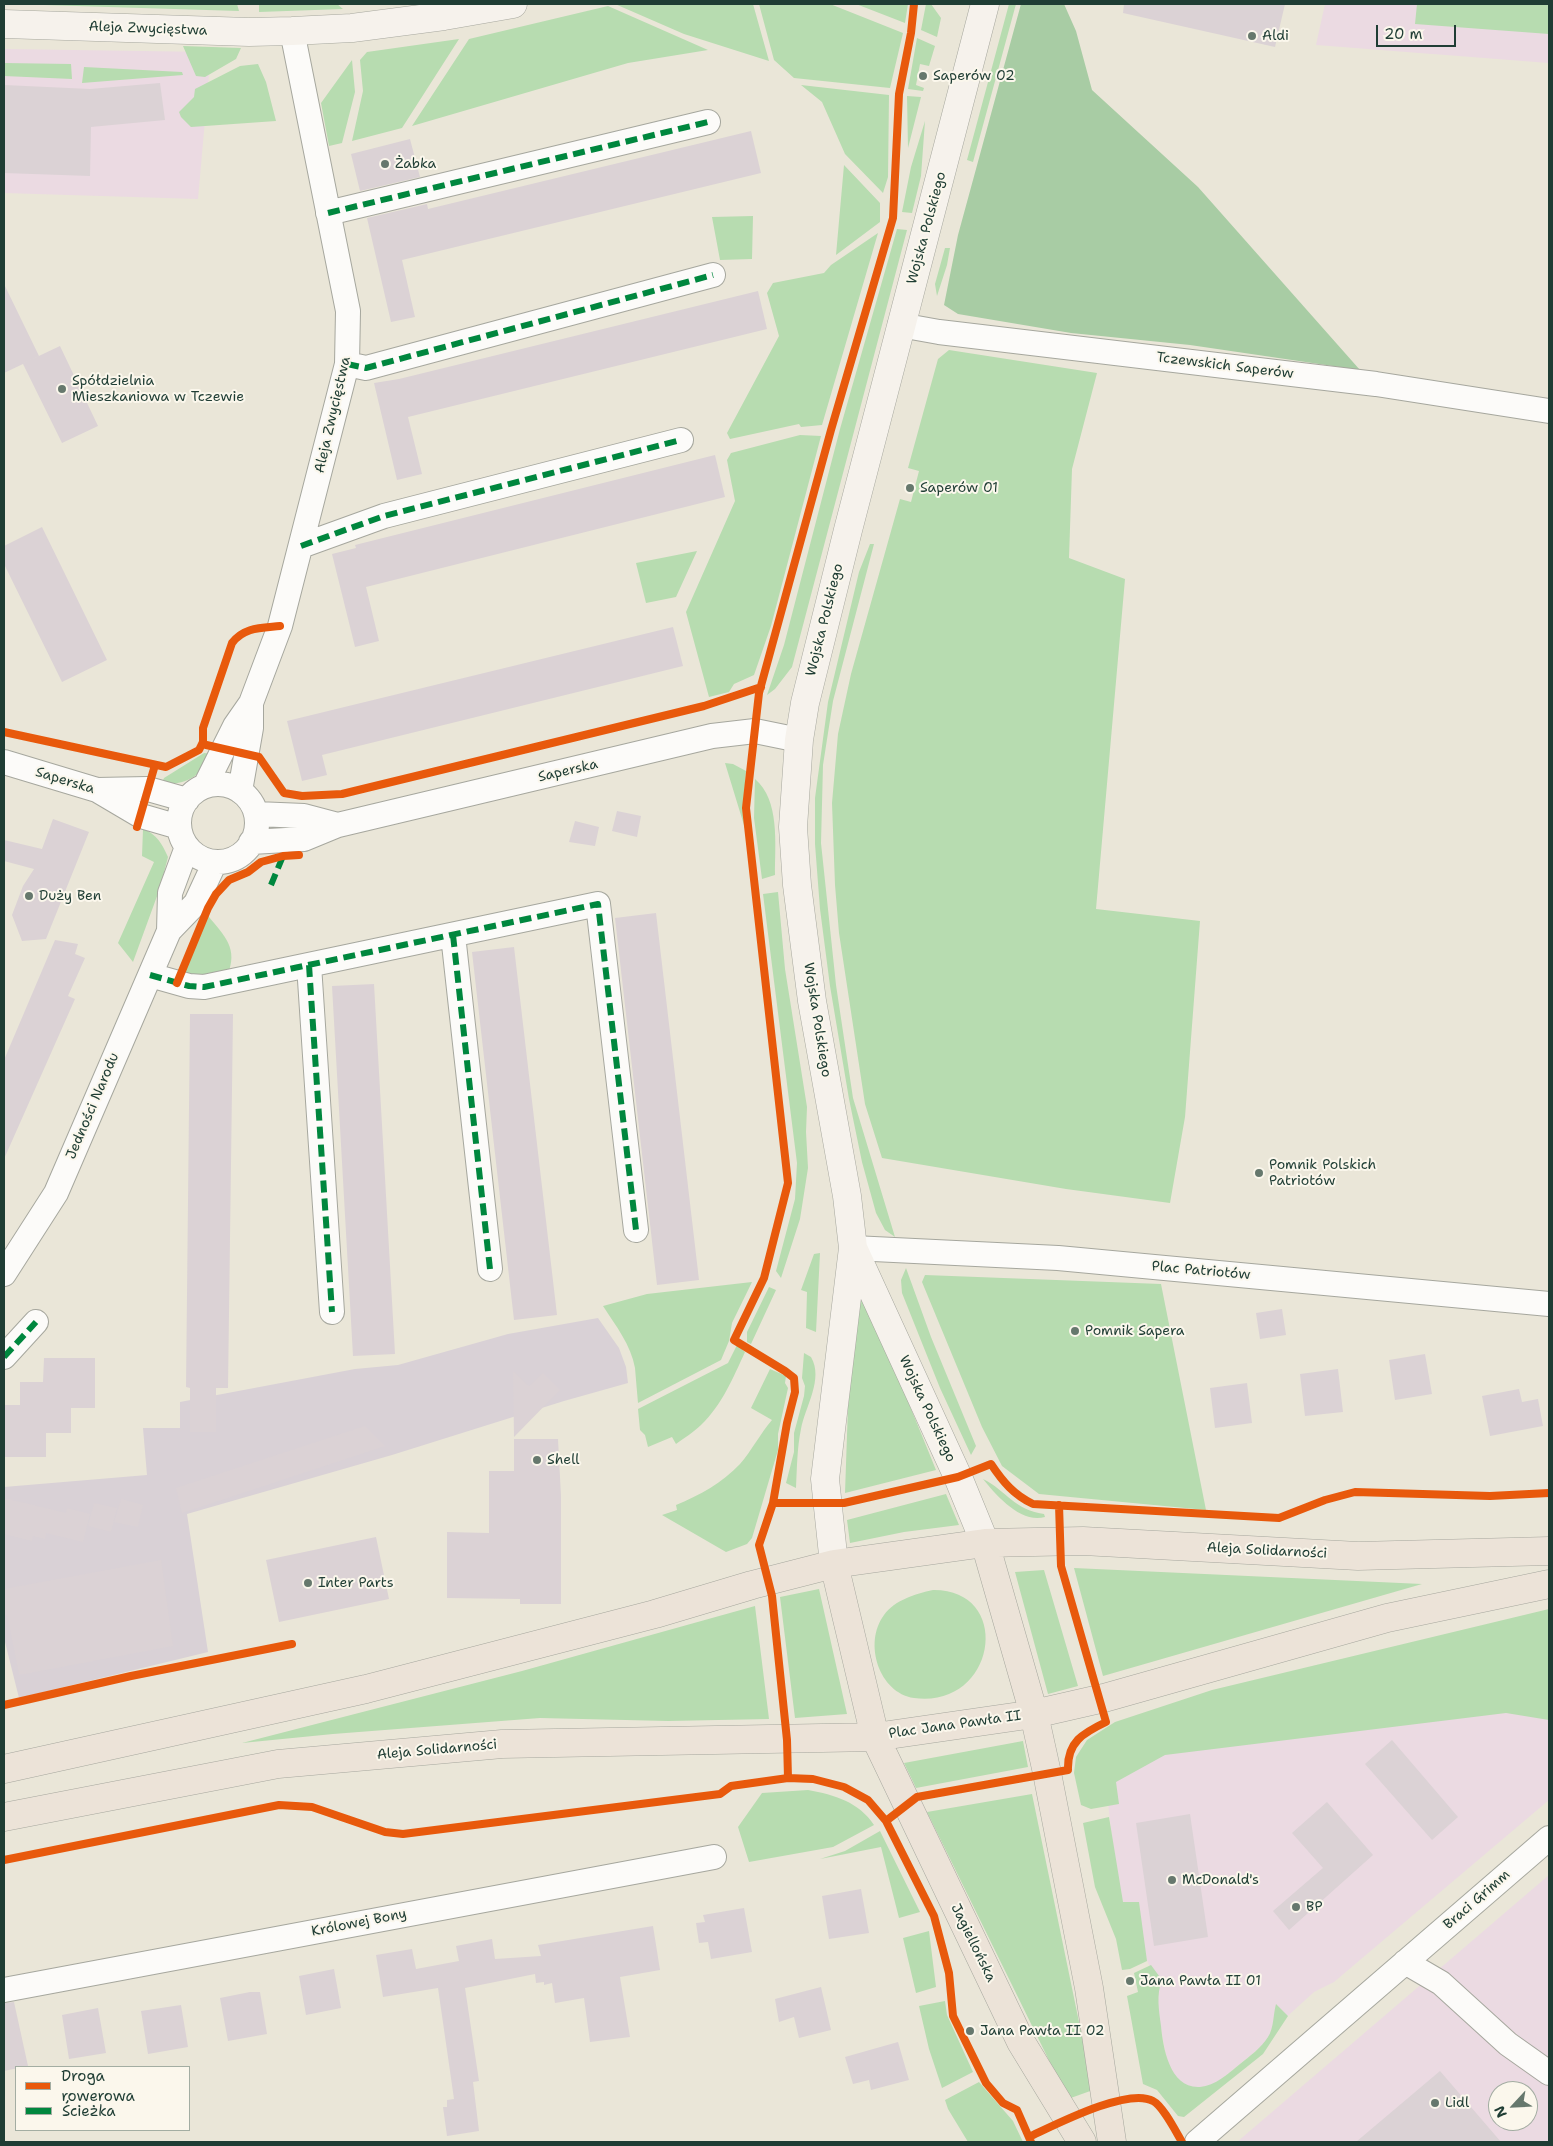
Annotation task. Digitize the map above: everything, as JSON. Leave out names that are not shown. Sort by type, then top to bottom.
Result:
[{"type":"main road","name":"Aleja Solidarności","points":[[985,1543],[1082,1541],[1358,1556],[1549,1551]]},
{"type":"main road","points":[[4,1769],[366,1689],[655,1614],[752,1585],[834,1564],[985,1543]]},
{"type":"main road","name":"Plac Jana Pawła II","points":[[834,1564],[875,1737],[1034,1714],[985,1543]]},
{"type":"main road","points":[[1112,2142],[1089,1988],[1034,1714],[1104,1698],[1387,1618],[1549,1584]]},
{"type":"main road","name":"Aleja Solidarności","points":[[4,1817],[278,1764],[502,1744],[875,1737]]},
{"type":"main road","name":"Jagiellońska","points":[[875,1737],[1021,2042],[1082,2142]]},
{"type":"street","name":"Aleja Zwycięstwa","points":[[4,24],[249,32],[292,31],[352,28],[444,16],[513,4]]},
{"type":"street","name":"Wojska Polskiego","points":[[834,1564],[826,1479],[853,1248],[847,1196],[812,1001],[797,885],[792,827],[799,740],[805,703],[900,325],[985,4]]},
{"type":"street","name":"Aleja Zwycięstwa","points":[[205,786],[235,726],[250,703],[280,626],[348,364],[348,311],[292,31]]},
{"type":"street","points":[[328,213],[708,122]]},
{"type":"street","points":[[348,364],[366,368],[713,275]]},
{"type":"street","name":"Tczewskich Saperów","points":[[900,325],[939,332],[1376,384],[1549,411]]},
{"type":"street","points":[[301,546],[384,516],[681,440]]},
{"type":"street","name":"Aleja Zwycięstwa","points":[[240,791],[251,728],[250,703]]},
{"type":"street","name":"Saperska","points":[[251,842],[304,839],[338,825],[712,736],[755,731],[799,740]]},
{"type":"street","name":"Saperska","points":[[4,762],[97,790],[140,816],[183,837]]},
{"type":"street","points":[[217,784],[226,785],[240,791],[250,801],[256,814],[257,832],[247,849],[227,861],[215,862],[195,855],[183,837],[183,807],[186,800],[205,786],[217,784]]},
{"type":"street","points":[[97,790],[148,789],[186,800]]},
{"type":"street","name":"Saperska","points":[[256,814],[304,816],[338,825]]},
{"type":"street","name":"Jedności Narodu","points":[[169,931],[170,893],[183,837]]},
{"type":"street","name":"Jedności Narodu","points":[[4,1274],[56,1193],[169,931],[196,904],[215,862]]},
{"type":"street","points":[[150,975],[190,986],[204,987],[598,904],[636,1230]]},
{"type":"street","points":[[453,935],[490,1269]]},
{"type":"street","points":[[309,965],[332,1312]]},
{"type":"street","name":"Wojska Polskiego","points":[[853,1248],[958,1477],[985,1543]]},
{"type":"street","name":"Plac Patriotów","points":[[853,1248],[1058,1258],[1549,1304]]},
{"type":"street","points":[[11,1350],[36,1322]]},
{"type":"street","name":"Braci Grimm","points":[[1197,2142],[1549,1838]]},
{"type":"street","name":"Królowej Bony","points":[[4,1990],[714,1857]]},
{"type":"street","points":[[1406,1962],[1441,1983],[1508,2044],[1549,2073]]},
{"type":"shaded area","points":[[1325,4],[1549,4],[1549,63],[1316,45]]},
{"type":"shaded area","points":[[4,49],[211,52],[198,199],[4,193]]},
{"type":"shaded area","points":[[598,1318],[619,1348],[626,1367],[628,1383],[392,1455],[187,1514],[208,1652],[19,1698],[4,1638],[4,1487],[147,1475],[143,1428],[180,1428],[180,1402],[355,1369],[398,1365],[508,1334]]},
{"type":"shaded area","points":[[1549,1700],[1549,1800],[1334,1982],[1314,1992],[1280,2023],[1273,2037],[1202,2095],[1171,2082],[1149,1965],[1117,1886],[1108,1802],[1113,1761]]},
{"type":"shaded area","points":[[1549,1875],[1549,2142],[1237,2142]]},
{"type":"green space","points":[[11,4],[237,4],[239,11]]},
{"type":"green space","points":[[259,4],[337,4],[343,9],[259,12]]},
{"type":"green space","points":[[615,4],[753,4],[769,61],[684,34]]},
{"type":"green space","points":[[759,4],[830,4],[903,33],[890,88],[794,78],[774,60]]},
{"type":"green space","points":[[856,4],[908,4],[905,23]]},
{"type":"green space","points":[[926,4],[931,4],[941,18],[937,37],[921,30]]},
{"type":"green space","points":[[1009,4],[1016,4],[973,162],[967,160]]},
{"type":"green space","points":[[1021,4],[1064,4],[1076,31],[1092,90],[1198,187],[1360,370],[1190,345],[1071,333],[958,314],[944,305],[958,235]]},
{"type":"green space","points":[[1417,4],[1549,4],[1549,34],[1415,24]]},
{"type":"green space","points":[[608,6],[708,50],[628,63],[412,126],[469,39]]},
{"type":"green space","points":[[917,38],[935,46],[929,66],[920,64],[916,85],[924,88],[923,91],[908,89]]},
{"type":"green space","points":[[459,39],[402,128],[352,141],[363,91],[360,60],[367,52]]},
{"type":"green space","points":[[183,46],[241,48],[236,59],[205,77],[196,76]]},
{"type":"green space","points":[[352,60],[355,92],[342,143],[329,146],[321,103]]},
{"type":"green space","points":[[4,63],[71,64],[72,79],[4,76]]},
{"type":"green space","points":[[258,64],[266,82],[276,121],[191,127],[181,117],[179,112],[194,97],[195,89],[240,66]]},
{"type":"green space","points":[[84,67],[182,72],[183,75],[82,83]]},
{"type":"green space","points":[[801,85],[889,95],[888,177],[883,193],[845,154],[822,102]]},
{"type":"green space","points":[[907,96],[921,97],[908,148]]},
{"type":"green space","points":[[925,121],[921,176],[912,213],[902,212],[911,167]]},
{"type":"green space","points":[[844,165],[880,203],[880,222],[836,255]]},
{"type":"green space","points":[[753,216],[752,259],[720,260],[712,217]]},
{"type":"green space","points":[[897,229],[907,230],[792,667],[775,689],[767,695],[784,645],[840,429]]},
{"type":"green space","points":[[878,233],[822,425],[801,427],[799,424],[730,439],[727,433],[779,336],[767,293],[773,283],[824,273],[831,265]]},
{"type":"green space","points":[[945,248],[950,248],[947,265],[937,296],[935,284]]},
{"type":"green space","points":[[949,350],[1097,373],[1072,469],[1069,558],[1125,579],[1096,909],[1200,921],[1185,1117],[1170,1203],[1066,1189],[882,1158],[865,1104],[839,933],[835,885],[832,803],[838,734],[851,674],[900,499],[911,502],[919,471],[908,468],[938,359]]},
{"type":"green space","points":[[800,435],[821,436],[771,626],[754,675],[734,684],[729,692],[709,697],[686,612],[735,501],[727,460],[731,453]]},
{"type":"green space","points":[[870,544],[874,544],[833,701],[823,765],[821,843],[836,985],[853,1098],[895,1237],[885,1230],[876,1213],[862,1162],[849,1099],[830,986],[820,909],[815,844],[815,798],[828,702],[859,572]]},
{"type":"green space","points":[[697,551],[676,597],[646,603],[636,563]]},
{"type":"green space","points":[[204,753],[213,754],[203,768],[192,778],[179,783],[161,784],[164,778]]},
{"type":"green space","points":[[725,763],[733,764],[746,771],[744,798],[747,835]]},
{"type":"green space","points":[[755,779],[769,799],[775,837],[775,875],[762,879],[754,818]]},
{"type":"green space","points":[[143,829],[158,840],[168,857],[160,888],[133,962],[118,943],[154,862],[142,856]]},
{"type":"green space","points":[[778,892],[785,969],[807,1107],[808,1168],[800,1219],[781,1278],[776,1271],[795,1199],[797,1163],[763,894]]},
{"type":"green space","points":[[206,913],[227,940],[230,946],[231,962],[229,971],[211,976],[193,976],[182,971]]},
{"type":"green space","points":[[820,1253],[816,1332],[806,1328],[807,1292],[801,1290],[814,1254]]},
{"type":"green space","points":[[906,1268],[931,1337],[976,1446],[971,1455],[940,1388],[902,1293],[901,1280]]},
{"type":"green space","points":[[925,1275],[1161,1284],[1206,1510],[1039,1494],[1002,1466],[982,1427],[922,1282]]},
{"type":"green space","points":[[752,1282],[732,1323],[729,1341],[721,1360],[638,1403],[635,1368],[630,1351],[603,1306],[647,1294]]},
{"type":"green space","points":[[769,1287],[776,1290],[751,1344],[747,1342],[747,1332]]},
{"type":"green space","points":[[852,1290],[863,1291],[936,1470],[845,1493]]},
{"type":"green space","points":[[737,1345],[745,1352],[715,1409],[701,1425],[676,1444],[672,1437],[648,1447],[645,1435],[640,1430],[638,1409],[728,1363]]},
{"type":"green space","points":[[804,1353],[811,1357],[814,1366],[815,1384],[803,1420],[800,1436],[796,1488],[786,1483],[794,1452],[794,1433],[804,1396],[805,1386],[802,1378]]},
{"type":"green space","points":[[770,1369],[786,1376],[785,1383],[788,1388],[778,1434],[778,1450],[752,1538],[747,1544],[726,1552],[662,1515],[677,1510],[676,1505],[718,1483],[744,1459],[772,1420],[751,1408]]},
{"type":"green space","points":[[983,1479],[1025,1509],[1044,1514],[1045,1517],[1036,1518],[1018,1512],[1002,1500]]},
{"type":"green space","points":[[946,1494],[959,1525],[904,1532],[850,1543],[847,1520]]},
{"type":"green space","points":[[1074,1568],[1422,1584],[1103,1676]]},
{"type":"green space","points":[[1044,1570],[1078,1686],[1048,1694],[1015,1572]]},
{"type":"green space","points":[[819,1589],[847,1714],[795,1718],[780,1597]]},
{"type":"green space","points":[[933,1590],[959,1595],[976,1608],[984,1627],[985,1648],[978,1668],[963,1686],[942,1696],[914,1698],[902,1694],[892,1687],[884,1677],[878,1665],[875,1639],[878,1626],[884,1615],[894,1605],[912,1596]]},
{"type":"green space","points":[[755,1606],[769,1719],[668,1721],[540,1718],[242,1743],[522,1671]]},
{"type":"green space","points":[[1549,1609],[1549,1720],[1506,1713],[1165,1755],[1116,1782],[1119,1804],[1091,1809],[1081,1805],[1074,1773],[1076,1757],[1087,1740],[1115,1722],[1212,1690]]},
{"type":"green space","points":[[1023,1741],[1028,1767],[916,1788],[904,1763]]},
{"type":"green space","points":[[808,1790],[828,1794],[854,1805],[874,1825],[833,1847],[749,1862],[738,1827],[762,1793]]},
{"type":"green space","points":[[1032,1794],[1093,2090],[1068,2099],[927,1812]]},
{"type":"green space","points":[[1109,1817],[1123,1902],[1139,1902],[1147,1961],[1130,1969],[1122,1970],[1116,1939],[1095,1887],[1083,1823]]},
{"type":"green space","points":[[880,1831],[920,1912],[899,1918],[881,1847],[820,1859],[845,1851]]},
{"type":"green space","points":[[929,1931],[936,1987],[916,1993],[903,1938]]},
{"type":"green space","points":[[1151,1965],[1162,1980],[1158,2003],[1166,2055],[1175,2074],[1190,2086],[1200,2087],[1216,2082],[1259,2048],[1270,2033],[1276,2004],[1288,2016],[1263,2054],[1184,2117],[1178,2116],[1157,2090],[1143,2084],[1127,1996],[1138,1992],[1134,1973]]},
{"type":"green space","points":[[945,2001],[947,2015],[973,2072],[942,2088],[929,2049],[919,2006]]},
{"type":"green space","points":[[979,2082],[1013,2121],[1023,2142],[968,2142],[948,2109],[945,2100]]},
{"type":"building","name":"Aldi","points":[[1124,4],[1285,4],[1275,47],[1123,13]]},
{"type":"building","points":[[160,83],[165,120],[91,127],[90,176],[4,173],[4,85],[90,89]]},
{"type":"building","points":[[751,131],[761,173],[402,260],[415,317],[391,322],[367,218],[427,204],[428,209]]},
{"type":"building","name":"Żabka","points":[[410,139],[420,177],[360,191],[351,154]]},
{"type":"building","points":[[4,284],[39,356],[60,346],[98,426],[62,443],[23,364],[4,373]]},
{"type":"building","points":[[758,291],[767,329],[408,417],[422,474],[397,480],[374,383],[399,379]]},
{"type":"building","points":[[715,455],[725,497],[366,587],[379,641],[355,647],[332,554],[356,548],[355,545]]},
{"type":"building","points":[[42,527],[107,660],[62,682],[4,564],[4,546]]},
{"type":"building","points":[[673,627],[683,666],[322,755],[327,775],[302,781],[287,721]]},
{"type":"building","points":[[617,811],[641,816],[637,837],[612,831]]},
{"type":"building","points":[[53,819],[89,832],[46,939],[22,941],[12,915],[23,886],[34,869],[4,861],[4,840],[42,849]]},
{"type":"building","points":[[575,821],[599,827],[595,846],[569,842]]},
{"type":"building","points":[[656,913],[699,1280],[657,1285],[615,918]]},
{"type":"building","points":[[55,940],[78,944],[75,954],[85,958],[68,996],[75,999],[4,1159],[4,1060]]},
{"type":"building","points":[[514,947],[557,1315],[514,1320],[472,952]]},
{"type":"building","points":[[374,984],[395,1354],[353,1356],[332,986]]},
{"type":"building","points":[[190,1014],[233,1014],[228,1388],[216,1388],[216,1432],[190,1432],[190,1388],[186,1387]]},
{"type":"building","points":[[1282,1309],[1286,1335],[1260,1339],[1256,1313]]},
{"type":"building","points":[[1425,1354],[1432,1394],[1395,1400],[1389,1360]]},
{"type":"building","points":[[44,1358],[95,1358],[95,1408],[71,1408],[71,1433],[46,1433],[46,1457],[4,1457],[4,1405],[20,1405],[20,1382],[43,1382]]},
{"type":"building","points":[[1338,1369],[1343,1412],[1305,1416],[1300,1374]]},
{"type":"building","points":[[513,1371],[529,1386],[543,1373],[560,1390],[514,1437]]},
{"type":"building","points":[[1247,1383],[1252,1423],[1215,1428],[1210,1388]]},
{"type":"building","points":[[1519,1389],[1522,1402],[1538,1399],[1543,1426],[1490,1436],[1482,1396]]},
{"type":"building","points":[[365,1426],[385,1446],[182,1513],[176,1488]]},
{"type":"building","points":[[514,1439],[558,1439],[561,1496],[561,1604],[520,1604],[520,1599],[447,1598],[447,1532],[489,1533],[489,1471],[514,1471]]},
{"type":"building","points":[[4,1498],[66,1513],[67,1508],[90,1514],[83,1542],[46,1533],[45,1539],[33,1536],[32,1541],[4,1534]]},
{"type":"building","points":[[121,1499],[143,1505],[138,1527],[114,1522]]},
{"type":"building","points":[[94,1503],[117,1508],[111,1532],[88,1526]]},
{"type":"building","name":"Inter Parts","points":[[376,1537],[389,1599],[279,1622],[266,1560]]},
{"type":"building","points":[[161,1560],[173,1646],[19,1675],[7,1615],[4,1615],[4,1589]]},
{"type":"building","points":[[1392,1740],[1458,1817],[1432,1840],[1365,1764]]},
{"type":"building","name":"BP","points":[[1327,1802],[1373,1855],[1289,1930],[1273,1911],[1323,1868],[1292,1833]]},
{"type":"building","name":"McDonald's","points":[[1190,1814],[1208,1937],[1154,1946],[1136,1823]]},
{"type":"building","points":[[861,1889],[869,1933],[829,1939],[822,1896]]},
{"type":"building","points":[[744,1908],[752,1952],[711,1959],[708,1942],[699,1943],[696,1923],[705,1922],[703,1915]]},
{"type":"building","points":[[653,1926],[660,1970],[620,1977],[630,2037],[590,2042],[584,1998],[555,2003],[552,1983],[544,1985],[544,1982],[536,1983],[535,1974],[465,1988],[479,2081],[473,2082],[479,2131],[447,2136],[443,2107],[447,2107],[447,2100],[454,2099],[438,1988],[383,1997],[376,1955],[412,1949],[416,1969],[459,1961],[456,1946],[492,1939],[495,1959],[541,1956],[538,1945]]},
{"type":"building","points":[[334,1969],[341,2008],[306,2015],[299,1976]]},
{"type":"building","points":[[821,1987],[831,2030],[799,2038],[794,2017],[779,2022],[775,1999]]},
{"type":"building","points":[[260,1992],[267,2034],[228,2041],[220,1998]]},
{"type":"building","points":[[14,2002],[28,2066],[15,2066],[15,2069],[4,2071],[4,2003]]},
{"type":"building","points":[[181,2005],[188,2047],[148,2054],[141,2011]]},
{"type":"building","points":[[98,2008],[106,2053],[69,2059],[62,2015]]},
{"type":"building","points":[[898,2042],[909,2080],[871,2090],[869,2080],[853,2084],[845,2057]]},
{"type":"building","name":"Lidl","points":[[1440,2071],[1488,2127],[1488,2131],[1492,2131],[1501,2142],[1356,2142]]},
{"type":"marked path","points":[[328,213],[708,122]]},
{"type":"marked path","points":[[347,364],[366,368],[713,275]]},
{"type":"marked path","points":[[301,546],[384,516],[681,440]]},
{"type":"marked path","points":[[271,885],[283,856]]},
{"type":"marked path","points":[[150,975],[189,986],[204,987],[598,904],[636,1230]]},
{"type":"marked path","points":[[453,935],[490,1269]]},
{"type":"marked path","points":[[309,965],[332,1312]]},
{"type":"marked path","points":[[4,1357],[36,1322]]},
{"type":"cycle path","points":[[914,4],[911,33],[899,94],[893,218],[831,430],[759,693],[746,808],[788,1183],[764,1278],[734,1340],[794,1378],[795,1392],[787,1423],[773,1503],[759,1545],[772,1596],[787,1740],[788,1778],[813,1779],[844,1787],[868,1800],[886,1821],[934,1916],[949,1973],[953,2016],[986,2083],[1003,2103],[1017,2110],[1031,2142]]},
{"type":"cycle path","points":[[4,732],[166,767],[199,750],[203,742],[203,728],[232,643],[247,631],[280,626]]},
{"type":"cycle path","points":[[202,744],[259,757],[284,793],[302,796],[342,794],[704,706],[761,687]]},
{"type":"cycle path","points":[[137,827],[155,765]]},
{"type":"cycle path","points":[[177,983],[208,908],[216,894],[229,880],[248,872],[261,862],[283,856],[299,855]]},
{"type":"cycle path","points":[[773,1503],[844,1503],[958,1477],[991,1464],[1009,1487],[1033,1504],[1279,1518],[1325,1500],[1355,1492],[1490,1496],[1549,1493]]},
{"type":"cycle path","points":[[886,1821],[917,1797],[1068,1770],[1068,1760],[1074,1745],[1090,1730],[1106,1722],[1061,1566],[1059,1505]]},
{"type":"cycle path","points":[[4,1705],[131,1676],[292,1644]]},
{"type":"cycle path","points":[[4,1860],[279,1805],[312,1807],[385,1832],[403,1834],[720,1794],[731,1786],[788,1778]]},
{"type":"cycle path","points":[[1029,2137],[1091,2109],[1127,2099],[1142,2098],[1153,2101],[1161,2108],[1182,2142]]},
{"type":"place","name":"Aldi","points":[[1252,36]]},
{"type":"place","name":"Saperów 02","points":[[923,76]]},
{"type":"place","name":"Żabka","points":[[385,164]]},
{"type":"place","name":"Spółdzielnia Mieszkaniowa w Tczewie","points":[[62,389]]},
{"type":"place","name":"Saperów 01","points":[[910,488]]},
{"type":"place","name":"Duży Ben","points":[[29,896]]},
{"type":"place","name":"Pomnik Polskich Patriotów","points":[[1259,1173]]},
{"type":"place","name":"Pomnik Sapera","points":[[1075,1331]]},
{"type":"place","name":"Shell","points":[[537,1460]]},
{"type":"place","name":"Inter Parts","points":[[308,1583]]},
{"type":"place","name":"McDonald's","points":[[1172,1880]]},
{"type":"place","name":"BP","points":[[1296,1907]]},
{"type":"place","name":"Jana Pawła II 01","points":[[1130,1981]]},
{"type":"place","name":"Jana Pawła II 02","points":[[970,2031]]},
{"type":"place","name":"Lidl","points":[[1435,2103]]}]
